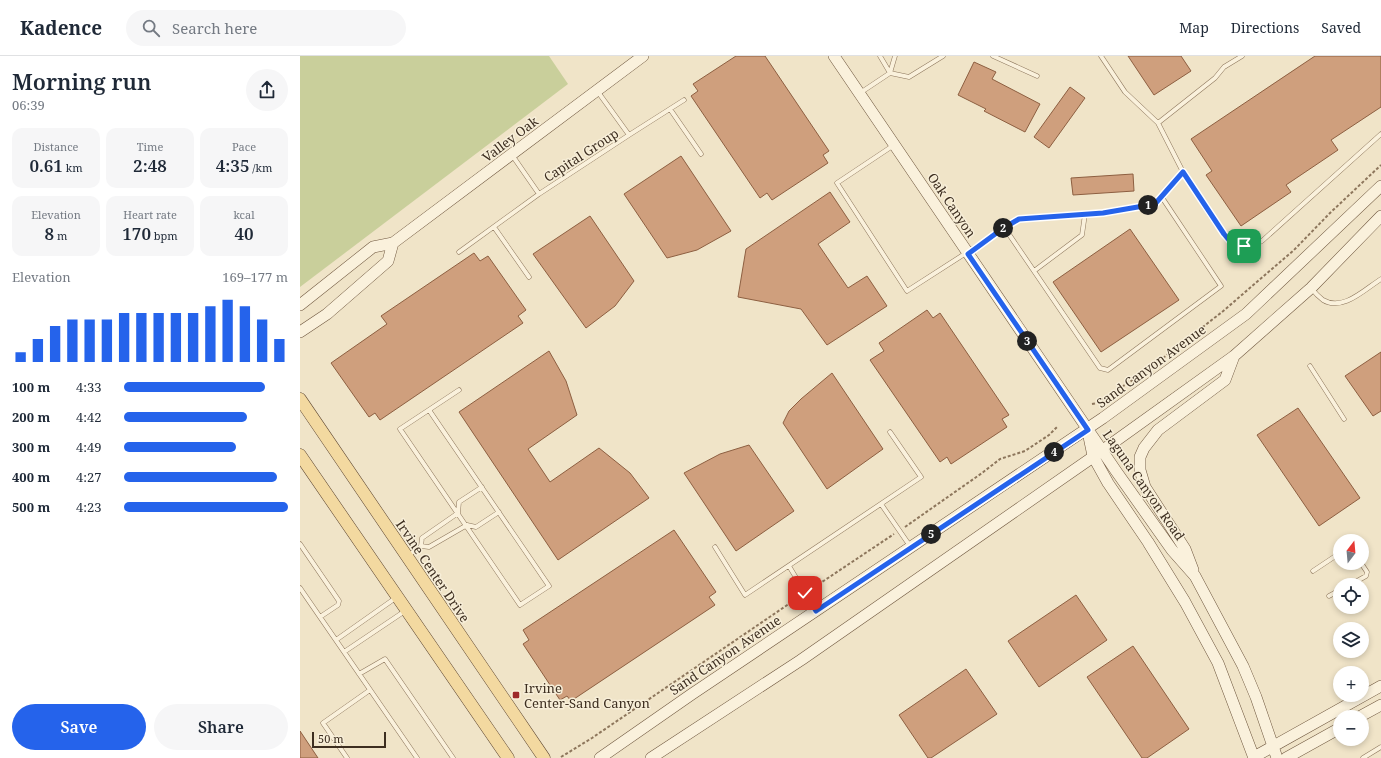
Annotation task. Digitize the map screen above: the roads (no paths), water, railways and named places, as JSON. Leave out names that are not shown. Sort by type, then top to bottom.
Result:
[{"type":"main road","name":"Valley Oak","points":[[300,304],[373,247],[393,244],[644,56]]},
{"type":"main road","name":"Oak Canyon","points":[[834,56],[1088,430]]},
{"type":"main road","name":"Sand Canyon Avenue","points":[[600,758],[816,611],[1088,430],[1246,314],[1381,186]]},
{"type":"main road","points":[[651,758],[801,660],[1103,450],[1234,356],[1310,288],[1381,216]]},
{"type":"main road","points":[[300,332],[327,314],[388,261],[393,244]]},
{"type":"main road","points":[[1195,576],[1185,549],[1145,487],[1140,470],[1140,457],[1144,448],[1158,430],[1225,380],[1234,356]]},
{"type":"main road","name":"Irvine Center Drive","points":[[300,399],[544,758]]},
{"type":"main road","name":"Laguna Canyon Road","points":[[1088,430],[1172,550],[1195,576],[1243,666],[1256,697],[1276,758]]},
{"type":"main road","name":"Laguna Canyon Road","points":[[1088,430],[1093,456],[1108,483],[1148,542],[1181,596],[1218,663],[1254,758]]},
{"type":"main road","points":[[300,455],[508,758]]},
{"type":"main road","points":[[1254,758],[1381,686]]},
{"type":"main road","points":[[1369,712],[1381,705]]},
{"type":"main road","points":[[1286,758],[1333,732]]},
{"type":"lane","points":[[880,56],[890,73],[909,77],[943,56]]},
{"type":"lane","points":[[860,93],[890,73],[895,56]]},
{"type":"lane","points":[[993,56],[1037,76]]},
{"type":"lane","points":[[1101,56],[1125,92],[1158,123],[1183,172],[1224,234],[1237,244],[1252,247],[1262,241],[1381,134]]},
{"type":"lane","points":[[1158,123],[1215,78],[1224,67],[1242,56]]},
{"type":"lane","name":"Capital Group","points":[[512,155],[539,194],[629,135],[597,91]]},
{"type":"lane","points":[[629,135],[684,100]]},
{"type":"lane","points":[[670,109],[701,154]]},
{"type":"lane","points":[[894,145],[837,183],[907,291],[968,254],[1004,227],[1019,219],[1103,213],[1155,204],[1183,172]]},
{"type":"lane","points":[[459,252],[539,194]]},
{"type":"lane","points":[[1004,227],[1100,368],[1108,370],[1221,286],[1161,196]]},
{"type":"lane","points":[[1034,271],[1082,235],[1085,214]]},
{"type":"lane","points":[[494,227],[529,277]]},
{"type":"lane","points":[[1310,288],[1323,300],[1334,304],[1346,302],[1381,278]]},
{"type":"lane","points":[[1310,366],[1344,419]]},
{"type":"lane","points":[[429,410],[549,586],[520,605],[467,525],[400,429],[459,390]]},
{"type":"lane","points":[[714,547],[745,595],[922,477],[890,432]]},
{"type":"lane","points":[[407,557],[421,546],[422,538],[458,513],[460,502],[482,487]]},
{"type":"lane","points":[[881,504],[911,548]]},
{"type":"lane","points":[[421,546],[430,548],[467,525],[476,527],[499,512]]},
{"type":"lane","points":[[300,544],[339,601],[338,605],[320,617]]},
{"type":"lane","points":[[1313,571],[1333,558]]},
{"type":"lane","points":[[789,566],[816,611]]},
{"type":"lane","points":[[1362,578],[1366,576],[1367,572],[1366,570]]},
{"type":"lane","points":[[300,588],[417,758]]},
{"type":"lane","points":[[1329,596],[1333,594]]},
{"type":"lane","points":[[336,640],[397,597]]},
{"type":"lane","points":[[344,652],[406,610]]},
{"type":"lane","points":[[358,674],[385,659],[453,758]]},
{"type":"lane","points":[[347,758],[323,723],[370,690]]},
{"type":"lane","points":[[1363,758],[1381,747]]},
{"type":"place","name":"Irvine Center-Sand Canyon","points":[[516,695]]}]
